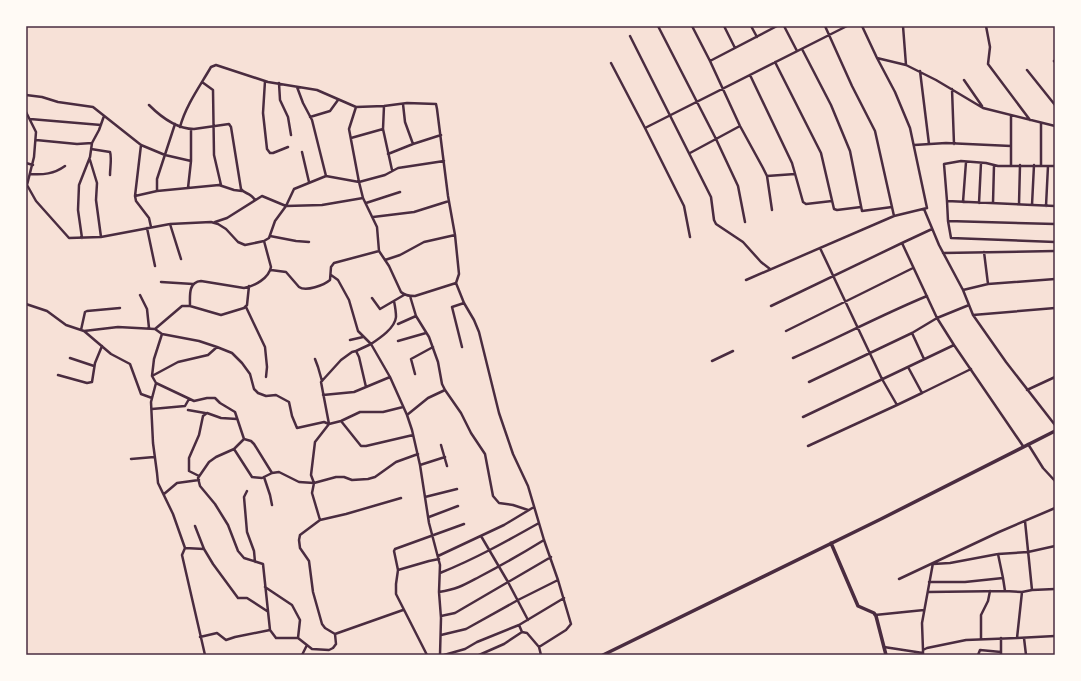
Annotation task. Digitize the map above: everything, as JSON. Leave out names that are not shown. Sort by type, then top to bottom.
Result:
[{"type":"street","points":[[658,26],[716,139],[738,186],[745,222]]},
{"type":"street","points":[[692,26],[740,126],[763,168],[766,176],[772,210]]},
{"type":"street","points":[[724,26],[735,48]]},
{"type":"street","points":[[751,26],[756,37]]},
{"type":"street","points":[[710,61],[777,26]]},
{"type":"street","points":[[784,26],[797,51]]},
{"type":"street","points":[[825,26],[852,86],[875,131],[894,216]]},
{"type":"street","points":[[645,128],[847,26]]},
{"type":"street","points":[[746,280],[894,216],[927,208],[910,128],[895,92],[862,26]]},
{"type":"street","points":[[903,26],[906,65]]},
{"type":"street","points":[[986,26],[990,47],[988,63],[1030,121]]},
{"type":"street","points":[[630,36],[711,197],[714,220],[716,224],[742,242],[770,270]]},
{"type":"street","points":[[802,49],[831,105],[850,151],[862,211],[892,207]]},
{"type":"street","points":[[878,58],[906,65],[920,71],[983,108],[1041,124],[1055,126]]},
{"type":"street","points":[[776,62],[821,153],[835,210],[861,207]]},
{"type":"street","points":[[611,63],[684,206],[690,237]]},
{"type":"street","points":[[180,127],[185,112],[202,82],[211,67],[216,65],[265,81],[321,91],[356,107],[403,104],[436,104],[448,201],[455,235],[459,274],[456,283],[464,303],[479,332],[499,413],[513,454],[528,486],[571,624],[566,630],[539,648]]},
{"type":"street","points":[[1027,70],[1055,105]]},
{"type":"street","points":[[920,71],[929,144]]},
{"type":"street","points":[[750,75],[792,163],[802,201],[804,204],[832,201]]},
{"type":"street","points":[[964,80],[983,108]]},
{"type":"street","points":[[265,81],[263,113],[267,149],[270,153],[273,153],[288,147]]},
{"type":"street","points":[[202,82],[213,90],[214,158],[221,185]]},
{"type":"street","points":[[279,83],[280,100],[288,118],[291,135]]},
{"type":"street","points":[[297,86],[310,117],[326,176]]},
{"type":"street","points":[[952,89],[954,144]]},
{"type":"street","points":[[26,95],[42,97],[58,102],[93,107],[141,145],[165,155],[191,160]]},
{"type":"street","points":[[310,117],[330,111],[338,100]]},
{"type":"street","points":[[403,104],[405,122],[413,144]]},
{"type":"street","points":[[149,105],[160,116],[180,127],[191,129],[229,124],[231,127],[242,191]]},
{"type":"street","points":[[384,106],[383,129],[392,170]]},
{"type":"street","points":[[356,107],[349,129],[363,198],[377,227],[379,251],[404,295]]},
{"type":"street","points":[[26,112],[36,132],[33,165],[27,185],[36,201],[69,238],[101,237],[170,224],[215,222],[227,218],[262,196],[286,206],[322,205],[363,198]]},
{"type":"street","points":[[82,238],[78,210],[79,185],[89,159],[92,143],[104,116]]},
{"type":"street","points":[[1011,116],[1011,165]]},
{"type":"street","points":[[30,119],[101,125]]},
{"type":"street","points":[[157,191],[157,179],[175,124]]},
{"type":"street","points":[[1041,124],[1041,165]]},
{"type":"street","points":[[690,154],[740,126]]},
{"type":"street","points":[[188,188],[191,160],[191,129]]},
{"type":"street","points":[[351,138],[383,129]]},
{"type":"street","points":[[388,154],[441,135]]},
{"type":"street","points":[[36,140],[77,144],[92,143]]},
{"type":"street","points":[[914,145],[954,144],[1011,146]]},
{"type":"street","points":[[141,145],[135,196],[136,201],[148,216],[151,227]]},
{"type":"street","points":[[91,149],[110,152],[110,175]]},
{"type":"street","points":[[302,152],[309,182]]},
{"type":"street","points":[[89,159],[96,180],[96,200],[101,237]]},
{"type":"street","points":[[215,222],[228,230],[238,242],[243,245],[264,241],[270,236],[273,224],[286,206],[292,190],[297,187],[326,176],[359,182],[385,174],[398,168],[444,161]]},
{"type":"street","points":[[963,202],[966,162]]},
{"type":"street","points":[[1055,166],[994,165],[966,162],[944,164],[948,221],[951,238],[1055,242]]},
{"type":"street","points":[[26,163],[33,165]]},
{"type":"street","points":[[979,203],[981,163]]},
{"type":"street","points":[[992,203],[994,165]]},
{"type":"street","points":[[1019,204],[1020,165]]},
{"type":"street","points":[[1032,205],[1034,165]]},
{"type":"street","points":[[30,174],[47,174],[65,166]]},
{"type":"street","points":[[1046,206],[1048,166]]},
{"type":"street","points":[[766,176],[795,174]]},
{"type":"street","points":[[135,196],[157,191],[221,185],[234,190],[242,191],[251,195],[255,200]]},
{"type":"street","points":[[366,203],[400,192]]},
{"type":"street","points":[[373,217],[414,212],[448,201]]},
{"type":"street","points":[[947,202],[1055,206]]},
{"type":"street","points":[[924,209],[943,253],[963,290],[973,315],[1027,390],[1055,425]]},
{"type":"street","points":[[948,221],[1055,224]]},
{"type":"street","points":[[170,224],[181,259]]},
{"type":"street","points":[[147,228],[155,266]]},
{"type":"street","points":[[771,306],[932,229]]},
{"type":"street","points":[[385,260],[400,255],[424,242],[455,235]]},
{"type":"street","points":[[270,236],[309,242]]},
{"type":"street","points":[[190,306],[190,290],[193,284],[197,281],[240,288],[250,286],[264,279],[271,270],[271,264],[264,241]]},
{"type":"street","points":[[902,243],[937,318],[1023,446]]},
{"type":"street","points":[[820,248],[882,379],[897,406]]},
{"type":"street","points":[[271,270],[286,272],[302,289],[307,289],[330,280],[331,267],[334,263],[379,251]]},
{"type":"street","points":[[943,253],[1055,251]]},
{"type":"street","points":[[984,252],[988,284]]},
{"type":"street","points":[[786,331],[913,268]]},
{"type":"street","points":[[331,275],[338,280],[350,300],[356,328],[372,344],[390,377],[407,415],[413,435],[418,454],[440,573],[440,655]]},
{"type":"street","points":[[963,290],[988,284],[1055,279]]},
{"type":"street","points":[[161,282],[193,284]]},
{"type":"street","points":[[372,298],[380,309],[404,295],[410,296],[456,283]]},
{"type":"street","points":[[250,286],[249,298],[246,307],[265,348],[267,367],[266,378]]},
{"type":"street","points":[[140,295],[147,309],[149,328]]},
{"type":"street","points":[[410,296],[416,316],[433,347],[444,390],[461,413],[471,433],[485,454],[493,496],[499,503],[513,505],[528,510]]},
{"type":"street","points":[[793,358],[896,309],[927,296]]},
{"type":"street","points":[[322,381],[341,360],[352,352],[372,344],[389,330],[396,317],[394,301]]},
{"type":"street","points":[[462,347],[452,307],[464,303]]},
{"type":"street","points":[[26,304],[47,311],[66,325],[82,330],[114,356],[130,364],[141,394],[152,398]]},
{"type":"street","points":[[155,329],[180,307],[185,305],[220,315],[246,307]]},
{"type":"street","points":[[809,382],[912,333],[937,318],[969,305]]},
{"type":"street","points":[[82,330],[85,312],[87,310],[120,308]]},
{"type":"street","points":[[973,315],[1055,308]]},
{"type":"street","points":[[398,324],[416,316]]},
{"type":"street","points":[[82,330],[118,327],[149,328],[155,329],[162,334],[199,341],[217,347],[232,354],[242,363],[250,374],[254,390],[266,396],[276,395],[289,402],[292,416],[297,428],[324,422],[329,424],[341,421],[360,412],[382,412],[403,407]]},
{"type":"street","points":[[398,341],[426,333]]},
{"type":"street","points":[[912,333],[924,359]]},
{"type":"street","points":[[162,334],[154,359],[152,376],[156,383],[194,402],[207,398],[215,398],[220,403],[235,412],[244,439]]},
{"type":"street","points":[[350,340],[364,337]]},
{"type":"street","points":[[803,417],[954,345]]},
{"type":"street","points":[[58,375],[87,383],[92,382],[94,366],[102,346]]},
{"type":"street","points":[[152,376],[178,362],[208,355],[217,347]]},
{"type":"street","points":[[415,374],[411,359],[433,347]]},
{"type":"street","points":[[356,351],[359,357],[366,387]]},
{"type":"street","points":[[712,361],[733,351]]},
{"type":"street","points":[[70,358],[94,366]]},
{"type":"street","points":[[315,359],[322,381],[320,384],[329,424],[315,442],[311,475],[314,484],[312,493],[320,520]]},
{"type":"street","points":[[908,367],[922,393]]},
{"type":"street","points":[[808,446],[897,406],[971,369]]},
{"type":"street","points":[[323,395],[354,392],[390,377]]},
{"type":"street","points":[[1027,390],[1055,377]]},
{"type":"street","points":[[156,383],[152,398],[152,409],[154,457],[158,483],[173,514],[185,548],[182,555],[205,655]]},
{"type":"street","points":[[407,415],[428,398],[444,390]]},
{"type":"street","points":[[152,409],[185,406],[189,399]]},
{"type":"street","points":[[188,410],[223,418],[237,419]]},
{"type":"street","points":[[199,478],[189,471],[188,460],[199,435],[205,413]]},
{"type":"street","points":[[341,421],[361,446],[413,435]]},
{"type":"street","points":[[603,655],[1055,431]]},
{"type":"street","points":[[244,439],[234,449],[216,457],[209,462],[199,478],[200,486],[215,504],[228,525],[238,551],[244,558],[263,564],[270,630],[276,638],[298,638],[312,649],[329,650],[334,648],[336,644],[335,634]]},
{"type":"street","points":[[244,439],[251,441],[254,444],[272,473]]},
{"type":"street","points":[[1028,444],[1043,468],[1055,481]]},
{"type":"street","points":[[441,445],[447,466]]},
{"type":"street","points":[[234,449],[252,477],[264,477],[272,473],[279,472],[299,482],[314,484],[336,477],[344,477],[352,480],[368,480],[375,477],[396,462],[418,454]]},
{"type":"street","points":[[131,458],[154,457]]},
{"type":"street","points":[[420,465],[445,457]]},
{"type":"street","points":[[264,477],[272,505]]},
{"type":"street","points":[[164,494],[177,483],[199,478]]},
{"type":"street","points":[[425,497],[457,489]]},
{"type":"street","points":[[246,491],[244,497],[247,532],[254,552],[255,562]]},
{"type":"street","points":[[335,634],[325,628],[322,624],[313,592],[308,561],[300,548],[300,535],[320,520],[401,498]]},
{"type":"street","points":[[429,517],[458,506]]},
{"type":"street","points":[[398,570],[438,558],[504,525],[534,507]]},
{"type":"street","points":[[899,579],[1055,508]]},
{"type":"street","points":[[1025,521],[1032,590]]},
{"type":"street","points":[[440,573],[490,551],[539,523]]},
{"type":"street","points":[[427,655],[396,594],[398,570],[394,554],[395,549],[464,524]]},
{"type":"street","points":[[195,526],[204,549],[238,598],[247,598],[268,611]]},
{"type":"street","points":[[481,536],[528,620]]},
{"type":"street","points":[[439,592],[454,590],[499,567],[544,540]]},
{"type":"street","points":[[831,543],[858,606],[875,615],[924,610]]},
{"type":"street","points":[[933,563],[950,563],[998,554],[1028,552],[1055,546]]},
{"type":"street","points":[[185,548],[204,549]]},
{"type":"street","points":[[998,554],[1005,591]]},
{"type":"street","points":[[441,616],[455,613],[551,557]]},
{"type":"street","points":[[923,653],[922,623],[933,563]]},
{"type":"street","points":[[930,582],[965,582],[1003,578]]},
{"type":"street","points":[[440,635],[466,629],[558,580]]},
{"type":"street","points":[[265,587],[292,605],[300,620],[298,638]]},
{"type":"street","points":[[928,592],[1022,592],[1055,589]]},
{"type":"street","points":[[980,639],[981,615],[988,601],[990,591]]},
{"type":"street","points":[[1017,638],[1022,592]]},
{"type":"street","points":[[444,655],[465,649],[477,642],[519,625],[564,598]]},
{"type":"street","points":[[335,634],[403,610]]},
{"type":"street","points":[[875,615],[886,655]]},
{"type":"street","points":[[519,625],[522,632],[527,633],[539,648],[542,655]]},
{"type":"street","points":[[200,637],[217,633],[226,640],[270,630]]},
{"type":"street","points":[[479,655],[504,644],[522,632]]},
{"type":"street","points":[[923,653],[927,648],[966,640],[1055,636]]},
{"type":"street","points":[[978,655],[979,650],[1001,653],[1001,638]]},
{"type":"street","points":[[1024,638],[1026,655]]},
{"type":"street","points":[[302,655],[307,645]]},
{"type":"street","points":[[884,647],[923,653]]}]
